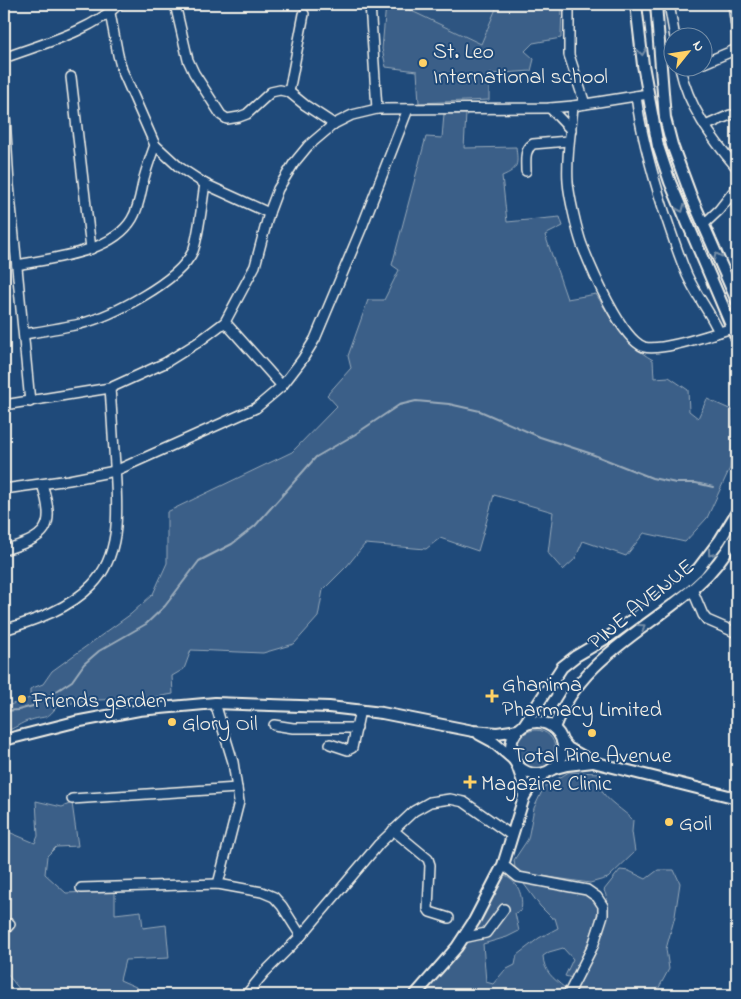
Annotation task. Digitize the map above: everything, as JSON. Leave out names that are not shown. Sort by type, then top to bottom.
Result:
[{"type":"main road","points":[[636,4],[648,94],[658,146],[670,182],[737,340]]},
{"type":"main road","points":[[656,4],[665,118],[672,145],[703,225],[737,301]]},
{"type":"main road","points":[[524,797],[523,782],[511,750],[511,742],[562,667],[576,656],[610,636],[684,582],[698,569],[720,540],[737,512]]},
{"type":"main road","name":"PINE AVENUE","points":[[554,728],[565,702],[594,665],[692,589],[708,573],[737,534]]},
{"type":"main road","points":[[4,740],[75,722],[139,710],[215,703],[312,706],[360,710],[474,731],[497,733],[537,722],[546,723],[554,728],[568,748],[593,762],[737,798]]},
{"type":"main road","points":[[474,731],[492,741],[524,771],[532,774],[549,771],[567,764],[593,762]]},
{"type":"main road","points":[[415,995],[463,938],[503,865],[524,797],[532,784],[558,763],[562,755],[562,741]]},
{"type":"street","points":[[4,58],[89,26],[110,13],[119,4]]},
{"type":"street","points":[[175,4],[188,60],[198,80],[221,115],[227,118],[239,118],[254,108],[271,92],[280,90],[289,92],[334,124]]},
{"type":"street","points":[[370,4],[377,108]]},
{"type":"street","points":[[569,4],[569,55],[585,104]]},
{"type":"street","points":[[669,4],[673,28]]},
{"type":"street","points":[[733,4],[737,34]]},
{"type":"street","points":[[110,13],[122,70],[155,145],[179,167],[205,184],[269,213]]},
{"type":"street","points":[[289,92],[304,14]]},
{"type":"street","points":[[714,59],[737,49]]},
{"type":"street","points":[[70,77],[91,249]]},
{"type":"street","points":[[683,78],[687,92],[705,126],[737,168]]},
{"type":"street","points":[[4,406],[110,388],[165,364],[198,343],[225,322],[255,266],[269,213],[278,189],[294,163],[308,146],[334,124],[352,115],[377,108],[550,108],[648,94]]},
{"type":"street","points":[[636,96],[653,180],[675,243],[688,276],[712,316],[719,332]]},
{"type":"street","points":[[4,98],[6,185],[17,265],[30,402]]},
{"type":"street","points":[[573,106],[568,141],[568,183],[582,243],[600,287],[627,333],[636,342],[646,347],[678,343],[733,328]]},
{"type":"street","points":[[550,108],[571,130]]},
{"type":"street","points":[[4,489],[96,476],[115,471],[256,408],[282,386],[316,339],[408,109]]},
{"type":"street","points":[[705,126],[730,115]]},
{"type":"street","points":[[526,171],[526,150],[528,147],[533,144],[568,141]]},
{"type":"street","points":[[17,265],[91,249],[113,238],[131,221],[135,214],[155,145]]},
{"type":"street","points":[[24,334],[81,323],[103,315],[156,288],[177,271],[192,251],[205,184]]},
{"type":"street","points":[[703,225],[719,210],[737,187]]},
{"type":"street","points":[[225,322],[282,386]]},
{"type":"street","points":[[4,630],[42,618],[73,600],[92,585],[108,562],[116,528],[118,500],[110,388]]},
{"type":"street","points":[[4,550],[28,543],[39,536],[46,527],[49,516],[48,505],[42,484]]},
{"type":"street","points":[[692,589],[707,620],[737,633]]},
{"type":"street","points":[[215,703],[233,762],[239,802],[218,884]]},
{"type":"street","points":[[330,744],[348,750],[352,748],[358,728],[360,710]]},
{"type":"street","points":[[274,725],[293,728],[358,728]]},
{"type":"street","points":[[72,799],[237,788]]},
{"type":"street","points":[[246,995],[265,972],[301,936],[393,830],[414,812],[430,802],[450,799],[464,802],[511,835]]},
{"type":"street","points":[[393,830],[428,858],[430,865],[428,909],[430,912],[448,918]]},
{"type":"street","points":[[503,865],[518,877],[587,890],[597,897],[603,906],[603,915],[593,946],[568,995]]},
{"type":"street","points":[[81,888],[218,884],[262,892],[274,897],[282,906],[301,936]]},
{"type":"street","points":[[463,938],[486,933],[504,909]]},
{"type":"shaded area","points":[[386,4],[397,4],[481,44],[498,4],[562,4],[561,38],[533,43],[525,51],[534,59],[531,71],[489,74],[489,100],[419,103],[417,71],[386,67],[382,49]]},
{"type":"shaded area","points":[[397,4],[498,4],[481,44]]},
{"type":"shaded area","points":[[444,114],[466,114],[464,148],[516,147],[516,165],[512,171],[502,176],[507,222],[560,217],[563,226],[545,235],[567,299],[596,294],[626,339],[653,360],[654,378],[669,377],[688,390],[689,411],[698,418],[707,399],[734,411],[730,468],[707,518],[685,542],[644,533],[626,556],[583,541],[575,559],[563,570],[548,553],[553,512],[494,495],[478,551],[440,538],[426,549],[365,544],[347,566],[323,590],[318,617],[294,644],[263,653],[191,650],[184,669],[172,676],[173,694],[146,699],[94,700],[58,705],[46,717],[27,721],[4,731],[4,707],[30,698],[30,689],[43,684],[52,671],[131,614],[153,594],[167,563],[167,512],[292,452],[337,406],[327,395],[351,368],[348,356],[368,300],[384,300],[399,270],[392,265],[426,137],[442,138]]},
{"type":"shaded area","points":[[536,730],[550,735],[555,749],[550,763],[536,768],[522,763],[517,749],[522,735]]},
{"type":"shaded area","points":[[569,772],[602,773],[601,789],[603,793],[633,820],[632,832],[635,852],[608,878],[590,883],[521,873],[515,868],[514,860],[528,839],[534,808],[544,787]]},
{"type":"shaded area","points":[[36,801],[62,807],[72,803],[78,846],[56,847],[47,856],[45,874],[66,893],[115,891],[115,914],[141,911],[143,928],[166,925],[169,958],[125,960],[120,980],[136,987],[137,995],[24,995],[4,970],[4,927],[10,921],[4,916],[4,830],[35,843],[38,836]]},
{"type":"shaded area","points":[[620,870],[629,871],[646,879],[658,870],[674,870],[680,883],[675,916],[666,949],[669,969],[655,995],[572,995],[589,963],[604,922],[607,901],[604,890]]},
{"type":"shaded area","points":[[502,875],[508,877],[516,885],[521,894],[521,911],[515,913],[519,931],[507,937],[483,944],[486,982],[493,984],[505,970],[515,965],[517,955],[539,938],[558,928],[555,918],[552,918],[540,906],[521,880],[587,892],[598,903],[592,931],[572,978],[565,976],[573,959],[563,948],[543,956],[547,971],[565,988],[560,995],[419,995]]},
{"type":"waterway","points":[[4,711],[33,706],[72,681],[84,664],[99,651],[146,624],[165,606],[199,561],[232,544],[255,526],[316,457],[354,435],[399,405],[416,401],[449,404],[480,411],[540,437],[589,453],[652,478],[713,487]]},
{"type":"place","name":"St. Leo International school","points":[[423,63]]},
{"type":"place","name":"Ghanima Pharmacy Limited","points":[[492,696]]},
{"type":"place","name":"Friends garden","points":[[22,699]]},
{"type":"place","name":"Glory Oil","points":[[172,722]]},
{"type":"place","name":"Total Pine Avenue","points":[[592,733]]},
{"type":"place","name":"Magazine Clinic","points":[[470,782]]},
{"type":"place","name":"Goil","points":[[669,822]]}]
